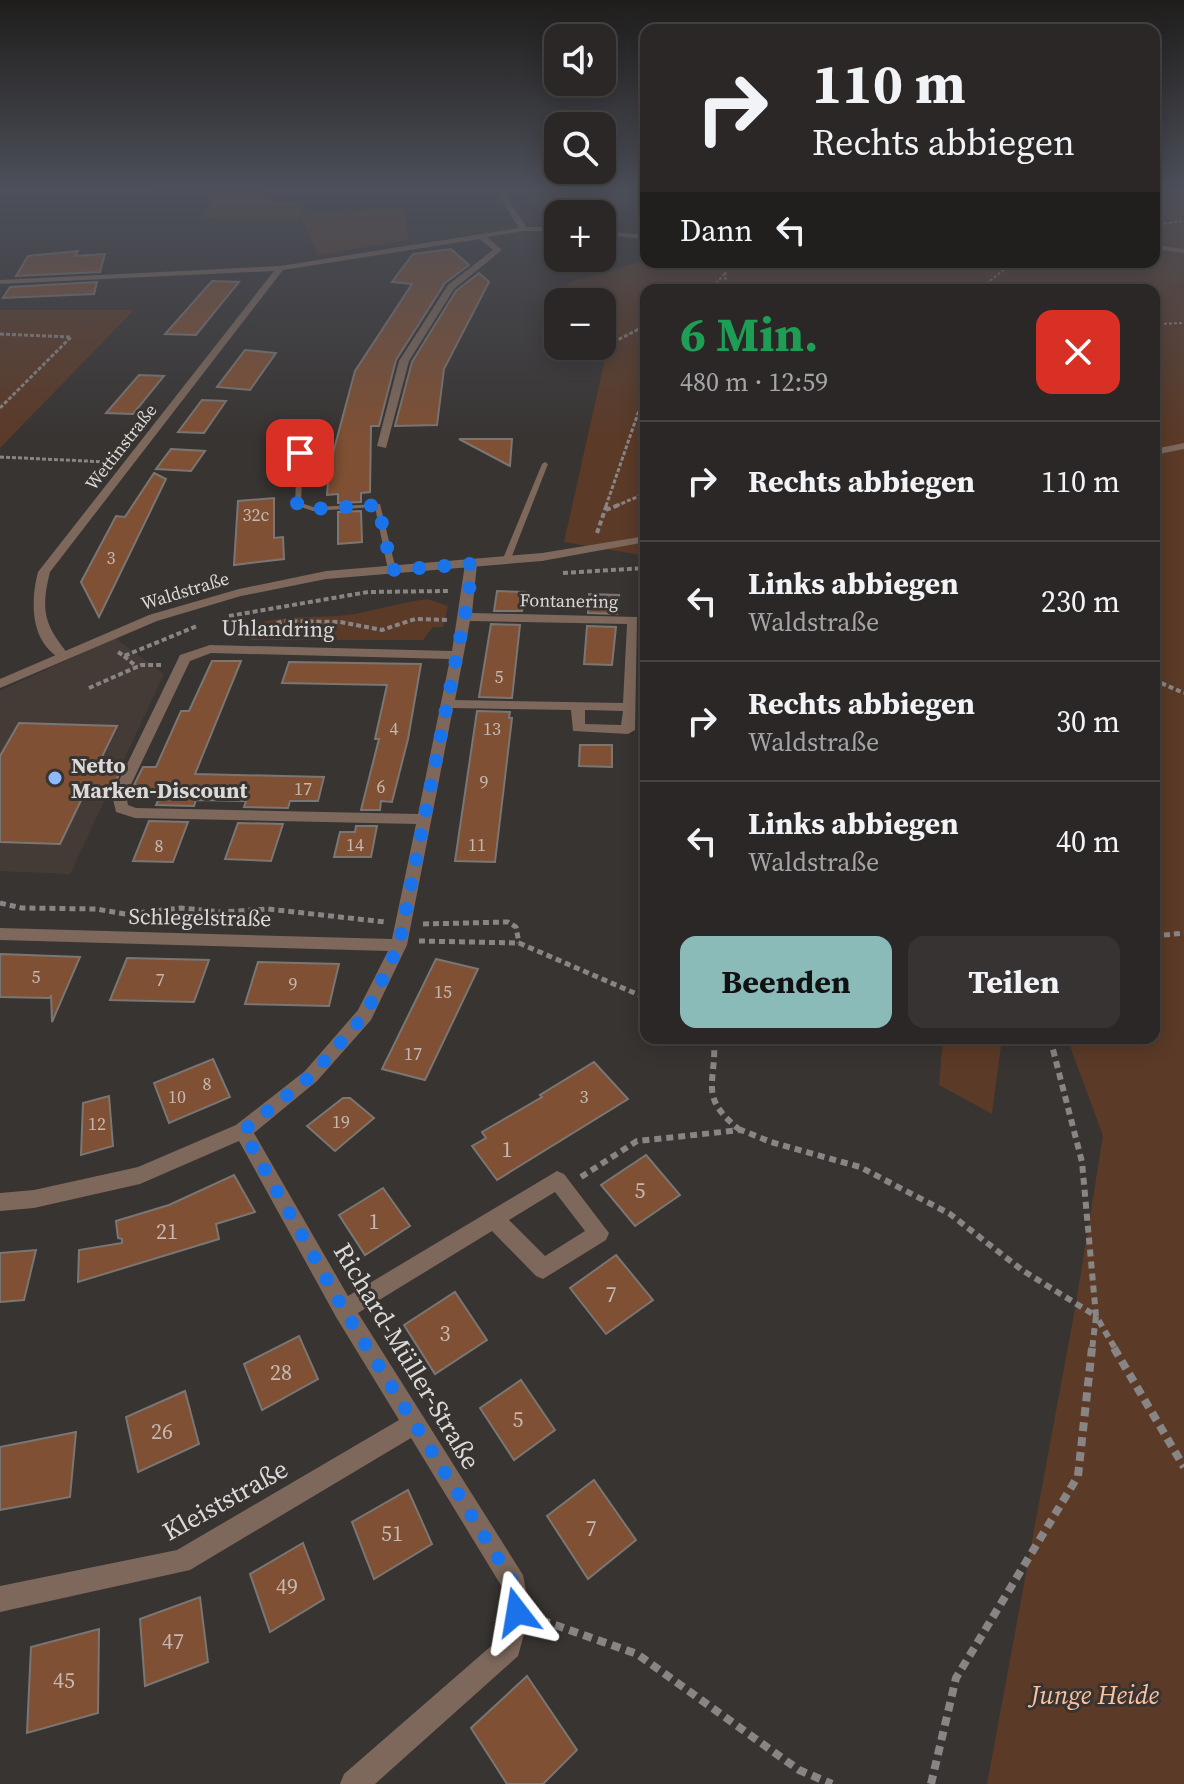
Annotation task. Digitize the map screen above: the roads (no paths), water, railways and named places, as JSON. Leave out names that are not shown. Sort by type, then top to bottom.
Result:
[{"type":"street","points":[[0,282],[195,272]]},
{"type":"street","name":"Wettinstraße","points":[[64,656],[48,642],[37,607],[44,572],[277,272]]},
{"type":"street","points":[[382,446],[404,361],[451,287],[470,272]]},
{"type":"street","points":[[1160,451],[1184,446]]},
{"type":"street","name":"Waldstraße","points":[[0,684],[153,618],[239,593],[326,575],[506,561],[640,540]]},
{"type":"street","points":[[0,1202],[34,1199],[140,1175],[243,1131],[311,1076],[365,1015],[399,945],[465,617],[471,564]]},
{"type":"street","name":"Fontanering","points":[[465,617],[633,620],[630,707]]},
{"type":"street","name":"Uhlandring","points":[[425,819],[135,813],[121,808],[119,795],[185,658],[210,649],[457,655]]},
{"type":"street","points":[[446,704],[578,706],[630,707],[628,730],[578,728],[578,706]]},
{"type":"street","name":"Schlegelstraße","points":[[0,934],[399,945]]},
{"type":"street","name":"Richard-Müller-Straße","points":[[243,1131],[344,1310],[514,1584],[517,1612],[509,1647],[354,1784]]},
{"type":"street","points":[[344,1310],[557,1180],[599,1233],[543,1269],[494,1219]]},
{"type":"street","name":"Kleiststraße","points":[[0,1599],[181,1561],[415,1423]]},
{"type":"lane","points":[[300,453],[297,504],[313,509],[378,505],[392,570]]},
{"type":"lane","points":[[506,561],[545,464]]},
{"type":"place","name":"Netto Marken-Discount","points":[[55,778]]},
{"type":"park label","name":"Junge Heide","points":[[1095,1695]]}]
